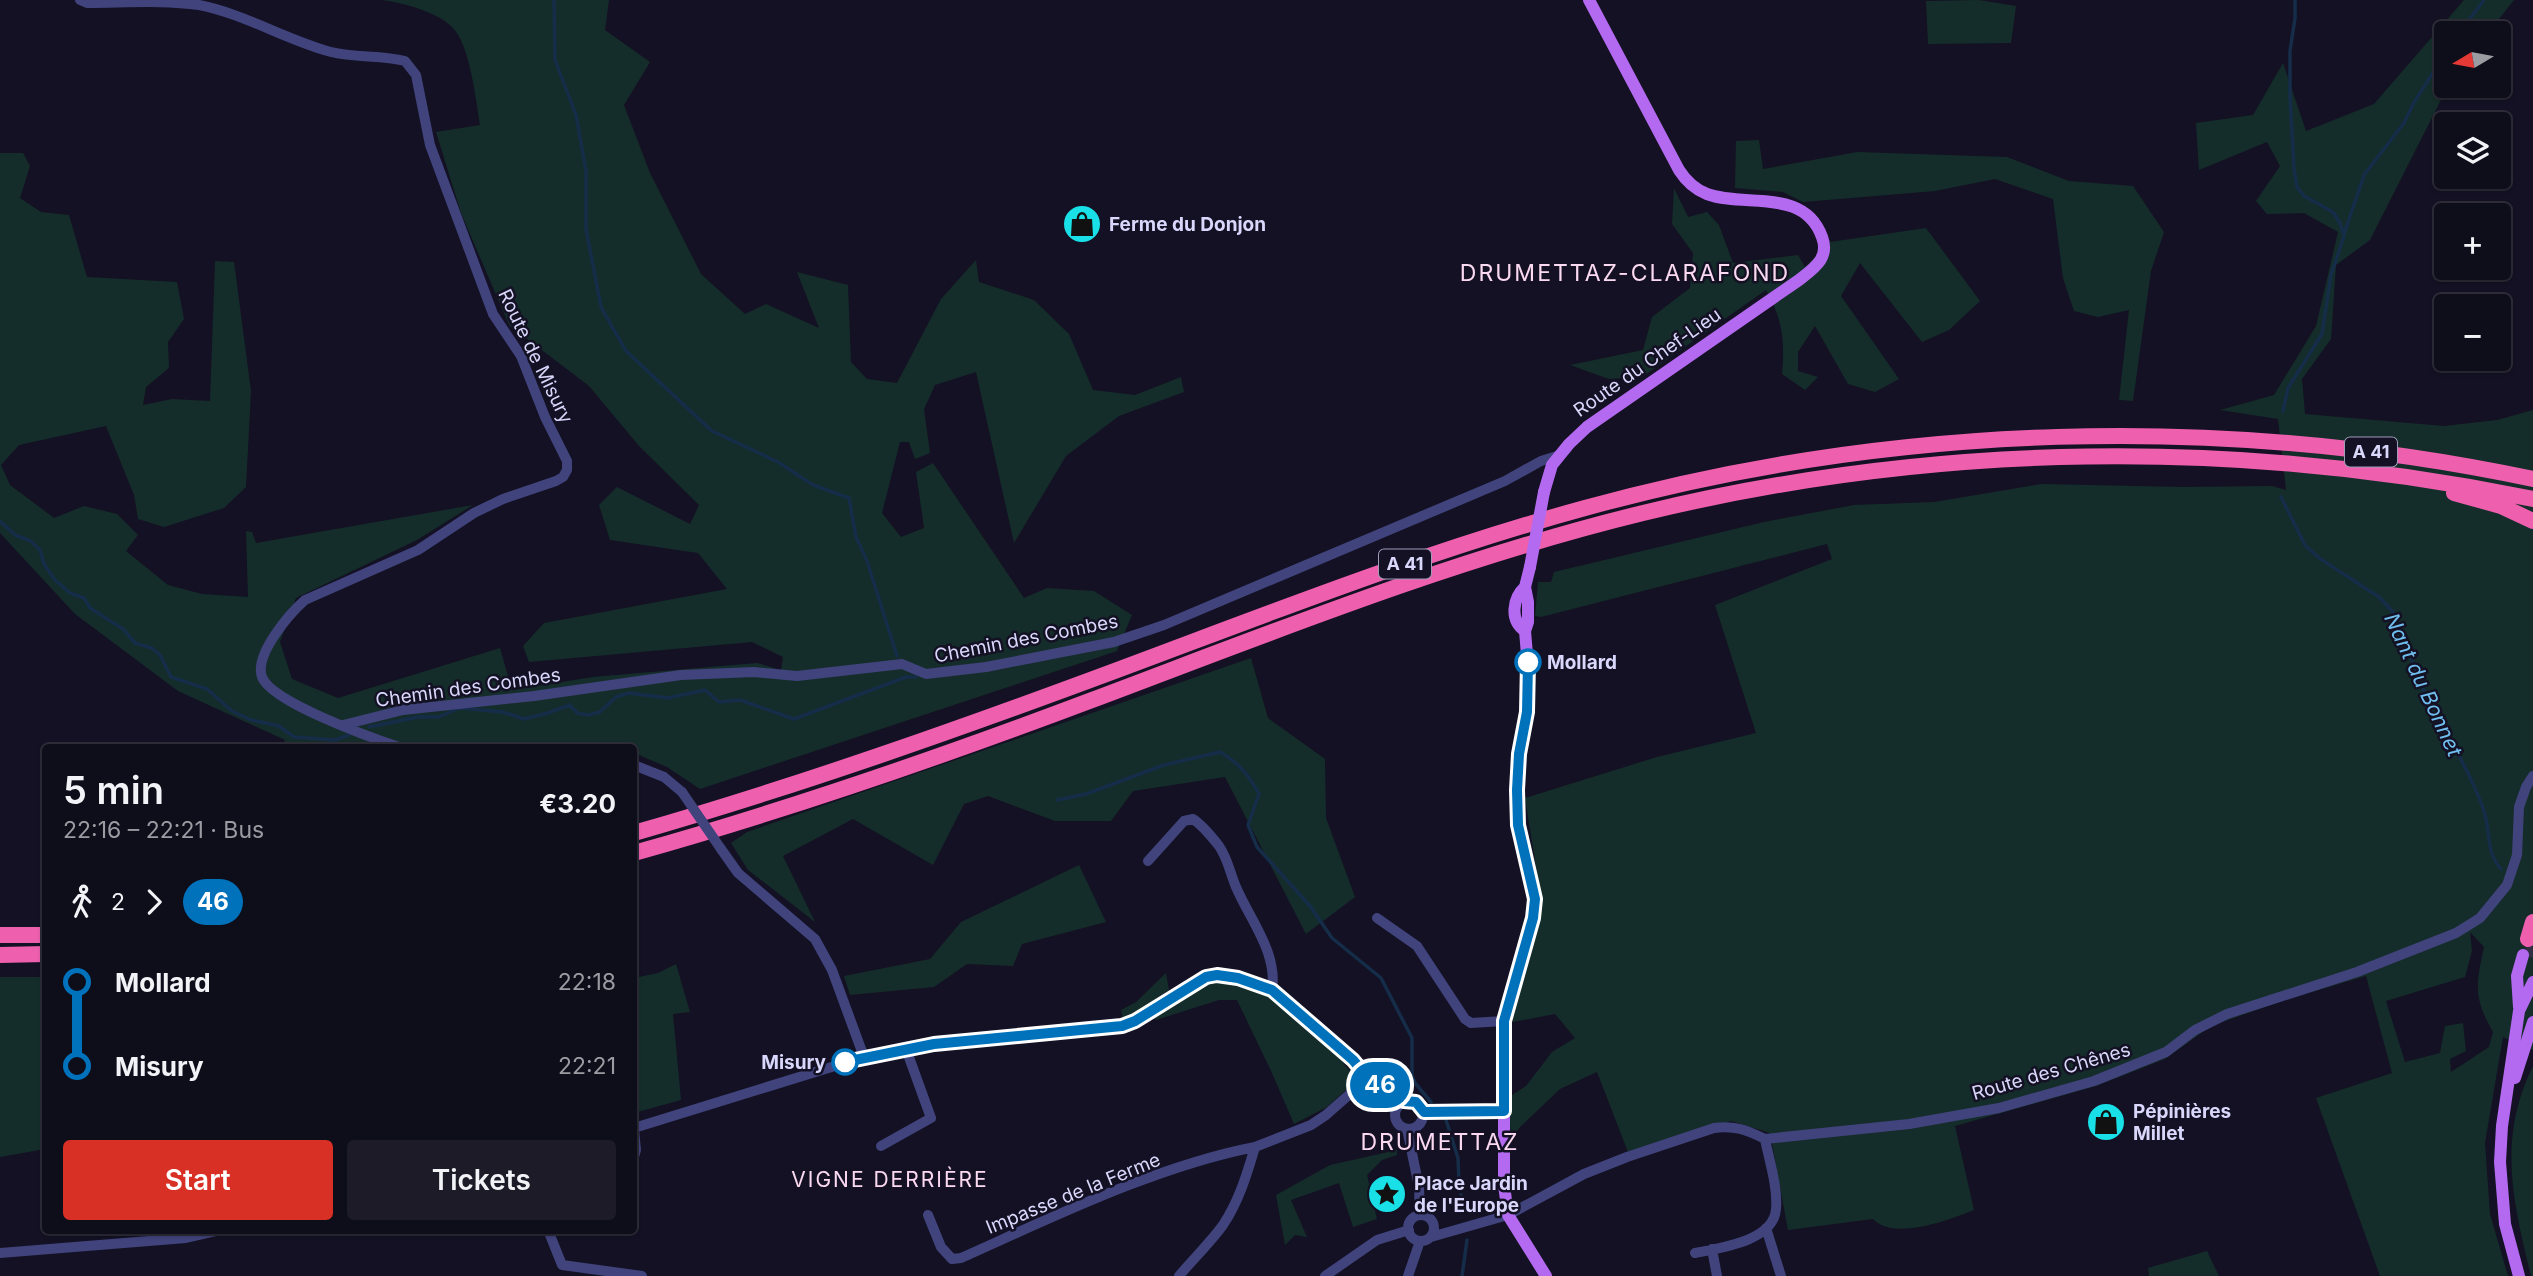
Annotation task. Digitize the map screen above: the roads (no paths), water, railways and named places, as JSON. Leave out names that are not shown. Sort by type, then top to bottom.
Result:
[{"type":"highway","name":"A 41","points":[[637,832],[781,788],[947,732],[1452,548],[1587,507],[1735,472],[1859,452],[1938,444],[2012,438],[2150,436],[2249,440],[2347,449],[2443,462],[2533,479]]},
{"type":"highway","name":"A 41","points":[[637,852],[805,801],[940,755],[1360,600],[1586,528],[1693,502],[1840,475],[1930,464],[2010,458],[2116,455],[2207,457],[2374,472],[2458,484],[2533,499]]},
{"type":"highway","points":[[2374,472],[2488,502],[2533,521]]},
{"type":"highway","points":[[2528,939],[2533,922]]},
{"type":"highway","points":[[0,935],[42,934]]},
{"type":"highway","points":[[0,955],[42,954]]},
{"type":"main road","name":"Route du Chef-Lieu","points":[[1504,1021],[1533,918],[1535,899],[1518,825],[1519,754],[1527,712],[1529,678],[1525,631],[1516,621],[1514,605],[1517,594],[1525,587],[1552,465],[1579,434],[1618,404],[1799,280],[1819,263],[1825,250],[1824,240],[1815,224],[1797,208],[1776,202],[1713,195],[1695,188],[1684,177],[1589,0]]},
{"type":"main road","points":[[2519,1276],[2501,1198],[2500,1162],[2504,1112],[2519,1011],[2517,976],[2527,956]]},
{"type":"main road","points":[[2519,1011],[2533,982]]},
{"type":"main road","points":[[1504,1021],[1504,1185],[1508,1215],[1546,1276]]},
{"type":"main road","points":[[2504,1112],[2533,1022]]},
{"type":"street","name":"Route de Misury","points":[[80,0],[87,3],[146,1],[199,5],[244,18],[294,40],[332,52],[405,61],[416,75],[429,145],[493,314],[521,356],[545,417],[567,461],[567,470],[563,477],[556,481],[503,499],[474,513],[418,550],[305,600],[293,611],[264,653],[261,664],[264,681],[285,700],[391,744]]},
{"type":"street","name":"Chemin des Combes","points":[[343,725],[403,710],[534,696],[681,675],[754,672],[797,676],[902,664],[926,674],[986,667],[1114,642],[1164,625],[1505,481],[1541,461],[1560,456]]},
{"type":"street","points":[[637,766],[664,777],[682,792],[738,873],[815,939],[832,970],[864,1058]]},
{"type":"street","name":"Route des Chênes","points":[[1428,1236],[1508,1215],[1584,1174],[1714,1128],[1726,1126],[1745,1129],[1765,1139],[1909,1124],[1999,1108],[2094,1081],[2166,1052],[2195,1030],[2227,1014],[2357,972],[2456,933],[2480,918],[2507,885],[2517,855],[2519,807],[2526,786],[2533,776]]},
{"type":"street","points":[[1148,861],[1184,821],[1193,819],[1198,822],[1219,846],[1227,860],[1236,887],[1263,938],[1273,980],[1272,990]]},
{"type":"street","points":[[1377,918],[1417,947],[1465,1019],[1471,1023],[1504,1021]]},
{"type":"street","points":[[637,1127],[864,1058],[906,1049],[1122,1026],[1135,1021],[1193,983],[1217,975],[1238,978],[1272,990],[1353,1060],[1368,1078],[1401,1104],[1416,1102],[1424,1112]]},
{"type":"street","points":[[881,1146],[931,1118],[906,1049]]},
{"type":"street","points":[[1179,1276],[1211,1240],[1240,1195],[1255,1147],[1311,1125],[1368,1078]]},
{"type":"street","points":[[1401,1104],[1396,1120],[1398,1124],[1410,1129],[1420,1124],[1424,1112]]},
{"type":"street","points":[[1424,1112],[1504,1111]]},
{"type":"street","points":[[1410,1129],[1423,1216]]},
{"type":"street","points":[[1695,1253],[1743,1242],[1766,1228],[1774,1218],[1776,1202],[1765,1139]]},
{"type":"street","name":"Impasse de la Ferme","points":[[928,1215],[941,1247],[952,1259],[961,1258],[1128,1186],[1213,1157],[1255,1147]]},
{"type":"street","points":[[1408,1276],[1428,1236],[1431,1219],[1423,1216],[1412,1219],[1409,1228],[1413,1238],[1428,1236]]},
{"type":"street","points":[[1325,1276],[1377,1240],[1409,1228]]},
{"type":"street","points":[[1766,1228],[1781,1276]]},
{"type":"street","points":[[0,1253],[186,1238],[204,1234]]},
{"type":"street","points":[[550,1234],[564,1270],[642,1276]]},
{"type":"street","points":[[1712,1249],[1717,1276]]},
{"type":"waterway","points":[[554,0],[555,60],[576,115],[586,171],[586,229],[601,307],[626,351],[712,431],[778,462],[813,485],[849,498],[856,537],[867,561],[897,656]]},
{"type":"waterway","name":"Nant du Bonnet","points":[[2283,411],[2288,388],[2322,334],[2331,275],[2344,236],[2333,212],[2304,196],[2297,187],[2290,96],[2290,51],[2295,0]]},
{"type":"waterway","points":[[2468,21],[2484,0]]},
{"type":"waterway","points":[[2344,234],[2364,175],[2404,123],[2434,71]]},
{"type":"waterway","name":"Nant du Bonnet","points":[[2281,497],[2305,545],[2319,558],[2379,597],[2393,612],[2434,717],[2455,748],[2479,797],[2490,848],[2501,869]]},
{"type":"waterway","points":[[0,521],[15,535],[31,541],[40,550],[44,564],[55,580],[70,593],[84,598],[90,608],[123,629],[135,643],[152,648],[160,655],[171,677],[207,689],[232,711],[251,720],[279,726],[294,737],[335,740],[349,735]]},
{"type":"waterway","points":[[369,727],[418,717],[439,717],[459,708],[503,712],[524,719],[570,705],[577,713],[588,715],[600,712],[616,697],[629,693],[668,698],[705,690],[719,702],[740,700],[794,719],[906,677],[916,677]]},
{"type":"waterway","points":[[1057,800],[1086,794],[1164,765],[1220,752],[1232,760],[1247,775],[1259,794],[1248,825],[1257,847],[1310,906],[1332,938],[1381,978],[1412,1038],[1412,1075],[1415,1083],[1431,1102]]},
{"type":"waterway","points":[[1446,1120],[1458,1158],[1459,1183]]},
{"type":"waterway","points":[[1461,1195],[1464,1208]]},
{"type":"waterway","points":[[1462,1276],[1467,1240]]},
{"type":"tunnel","points":[[2530,957],[2533,947]]},
{"type":"place","name":"Ferme du Donjon","points":[[1082,224]]},
{"type":"place","name":"Mollard","points":[[1528,662]]},
{"type":"place","name":"Misury","points":[[845,1062]]},
{"type":"place","name":"Pépinières Millet","points":[[2106,1122]]},
{"type":"place","name":"Place Jardin de l'Europe","points":[[1387,1194]]},
{"type":"district","name":"DRUMETTAZ-CLARAFOND","points":[[1625,273]]},
{"type":"district","name":"DRUMETTAZ","points":[[1440,1142]]},
{"type":"district","name":"VIGNE DERRIÈRE","points":[[890,1180]]}]
